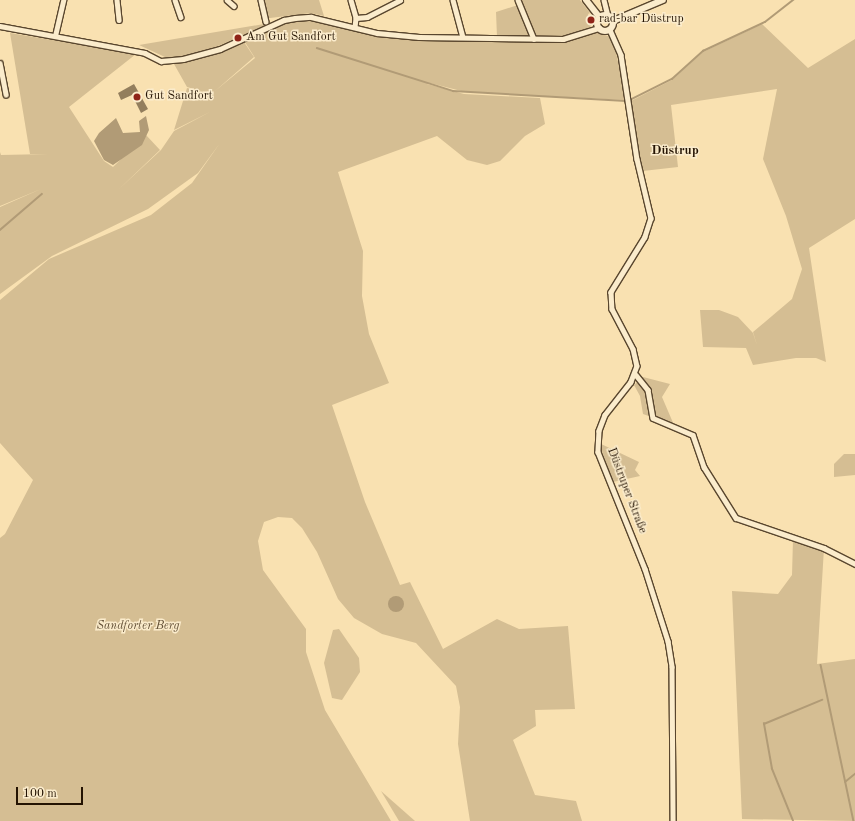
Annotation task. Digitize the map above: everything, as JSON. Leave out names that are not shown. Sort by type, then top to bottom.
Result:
[{"type":"street","points":[[54,36],[63,0]]},
{"type":"street","points":[[117,0],[119,20]]},
{"type":"street","points":[[175,0],[181,17]]},
{"type":"street","points":[[227,0],[234,6]]},
{"type":"street","points":[[260,0],[266,21]]},
{"type":"street","points":[[351,0],[356,18],[355,27]]},
{"type":"street","points":[[356,18],[367,17],[400,0]]},
{"type":"street","points":[[453,0],[463,37]]},
{"type":"street","points":[[518,0],[534,39]]},
{"type":"street","points":[[586,0],[600,18],[599,28]]},
{"type":"street","points":[[604,0],[608,16],[613,21]]},
{"type":"street","points":[[663,0],[613,21],[610,30],[621,55],[639,173],[651,218],[645,237],[614,285],[611,300],[636,357],[636,375],[648,390],[653,418],[693,435],[704,467],[736,518],[824,548],[855,564]]},
{"type":"street","points":[[600,18],[608,16]]},
{"type":"street","points":[[0,26],[145,53],[161,61],[169,61],[220,49],[284,20],[311,17],[399,36],[534,39],[572,38],[599,28],[610,30]]},
{"type":"street","points":[[0,63],[6,94]]},
{"type":"street","name":"Düstruper Straße","points":[[636,375],[605,415],[599,431],[598,452],[645,569],[668,641],[672,667],[673,821]]},
{"type":"green space","points":[[257,0],[319,0],[324,16],[311,13],[262,19]]},
{"type":"green space","name":"Sandforter Berg","points":[[519,0],[580,0],[590,13],[588,14],[591,26],[586,30],[586,36],[597,32],[613,38],[626,100],[465,92],[430,83],[427,84],[464,94],[540,98],[545,124],[525,136],[500,161],[487,165],[467,160],[437,136],[338,172],[363,251],[362,296],[369,334],[389,383],[332,405],[365,502],[400,585],[410,582],[443,649],[497,619],[519,629],[568,626],[575,709],[535,710],[536,726],[513,740],[535,795],[576,801],[582,821],[470,821],[458,744],[460,707],[456,686],[416,643],[382,634],[354,618],[338,599],[317,552],[302,528],[292,518],[278,517],[264,522],[258,541],[263,570],[306,629],[306,652],[325,710],[391,821],[0,821],[0,538],[5,534],[33,480],[0,443],[0,300],[49,259],[151,215],[192,183],[220,143],[198,173],[148,209],[52,256],[0,294],[0,207],[41,189],[0,206],[0,152],[1,155],[48,154],[30,154],[10,33],[136,54],[69,107],[104,161],[113,167],[146,135],[160,150],[118,190],[161,150],[174,131],[210,112],[174,130],[187,88],[208,93],[187,87],[174,64],[221,53],[244,42],[254,57],[215,91],[255,58],[243,39],[284,20],[311,17],[377,33],[497,37],[496,12],[518,5]]},
{"type":"green space","points":[[270,23],[218,46],[182,57],[165,57],[139,45]]},
{"type":"green space","points":[[762,24],[808,68],[855,39],[855,219],[809,248],[826,362],[816,358],[796,358],[753,365],[746,348],[703,347],[700,310],[719,310],[738,317],[753,333],[757,345],[753,332],[792,299],[802,269],[786,216],[763,159],[777,89],[671,105],[678,167],[643,171],[639,159],[631,101],[672,80],[703,52]]},
{"type":"green space","points":[[643,377],[670,384],[662,397],[674,425],[643,414],[640,396],[634,385]]},
{"type":"green space","points":[[599,443],[639,462],[635,470],[640,476],[613,482]]},
{"type":"green space","points":[[844,454],[855,454],[855,475],[834,477],[834,464]]},
{"type":"green space","points":[[793,539],[824,548],[817,664],[855,659],[855,821],[742,819],[732,591],[778,594],[792,575]]},
{"type":"green space","points":[[339,629],[359,658],[360,672],[342,700],[332,698],[324,663],[333,630]]},
{"type":"green space","points":[[381,791],[415,821],[399,821]]},
{"type":"shaded area","points":[[146,116],[149,130],[142,145],[113,165],[104,160],[94,141],[99,133],[116,118],[123,133],[140,132],[139,121]]},
{"type":"shaded area","points":[[396,596],[403,601],[404,604],[399,611],[396,612],[389,607],[388,604],[393,597]]},
{"type":"building","name":"Gut Sandfort","points":[[134,84],[148,109],[141,113],[132,95],[121,100],[118,93]]},
{"type":"waterway","points":[[630,100],[672,79],[703,51],[765,22],[793,0]]},
{"type":"waterway","points":[[317,48],[453,91],[626,101]]},
{"type":"waterway","points":[[0,230],[42,194]]},
{"type":"waterway","points":[[821,665],[854,821]]},
{"type":"waterway","points":[[793,821],[772,769],[764,724],[822,700]]},
{"type":"waterway","points":[[845,782],[855,774]]},
{"type":"place","name":"rad-bar Düstrup","points":[[591,20]]},
{"type":"place","name":"Am Gut Sandfort","points":[[238,38]]},
{"type":"place","name":"Gut Sandfort","points":[[137,97]]},
{"type":"district","name":"Düstrup","points":[[675,151]]}]
